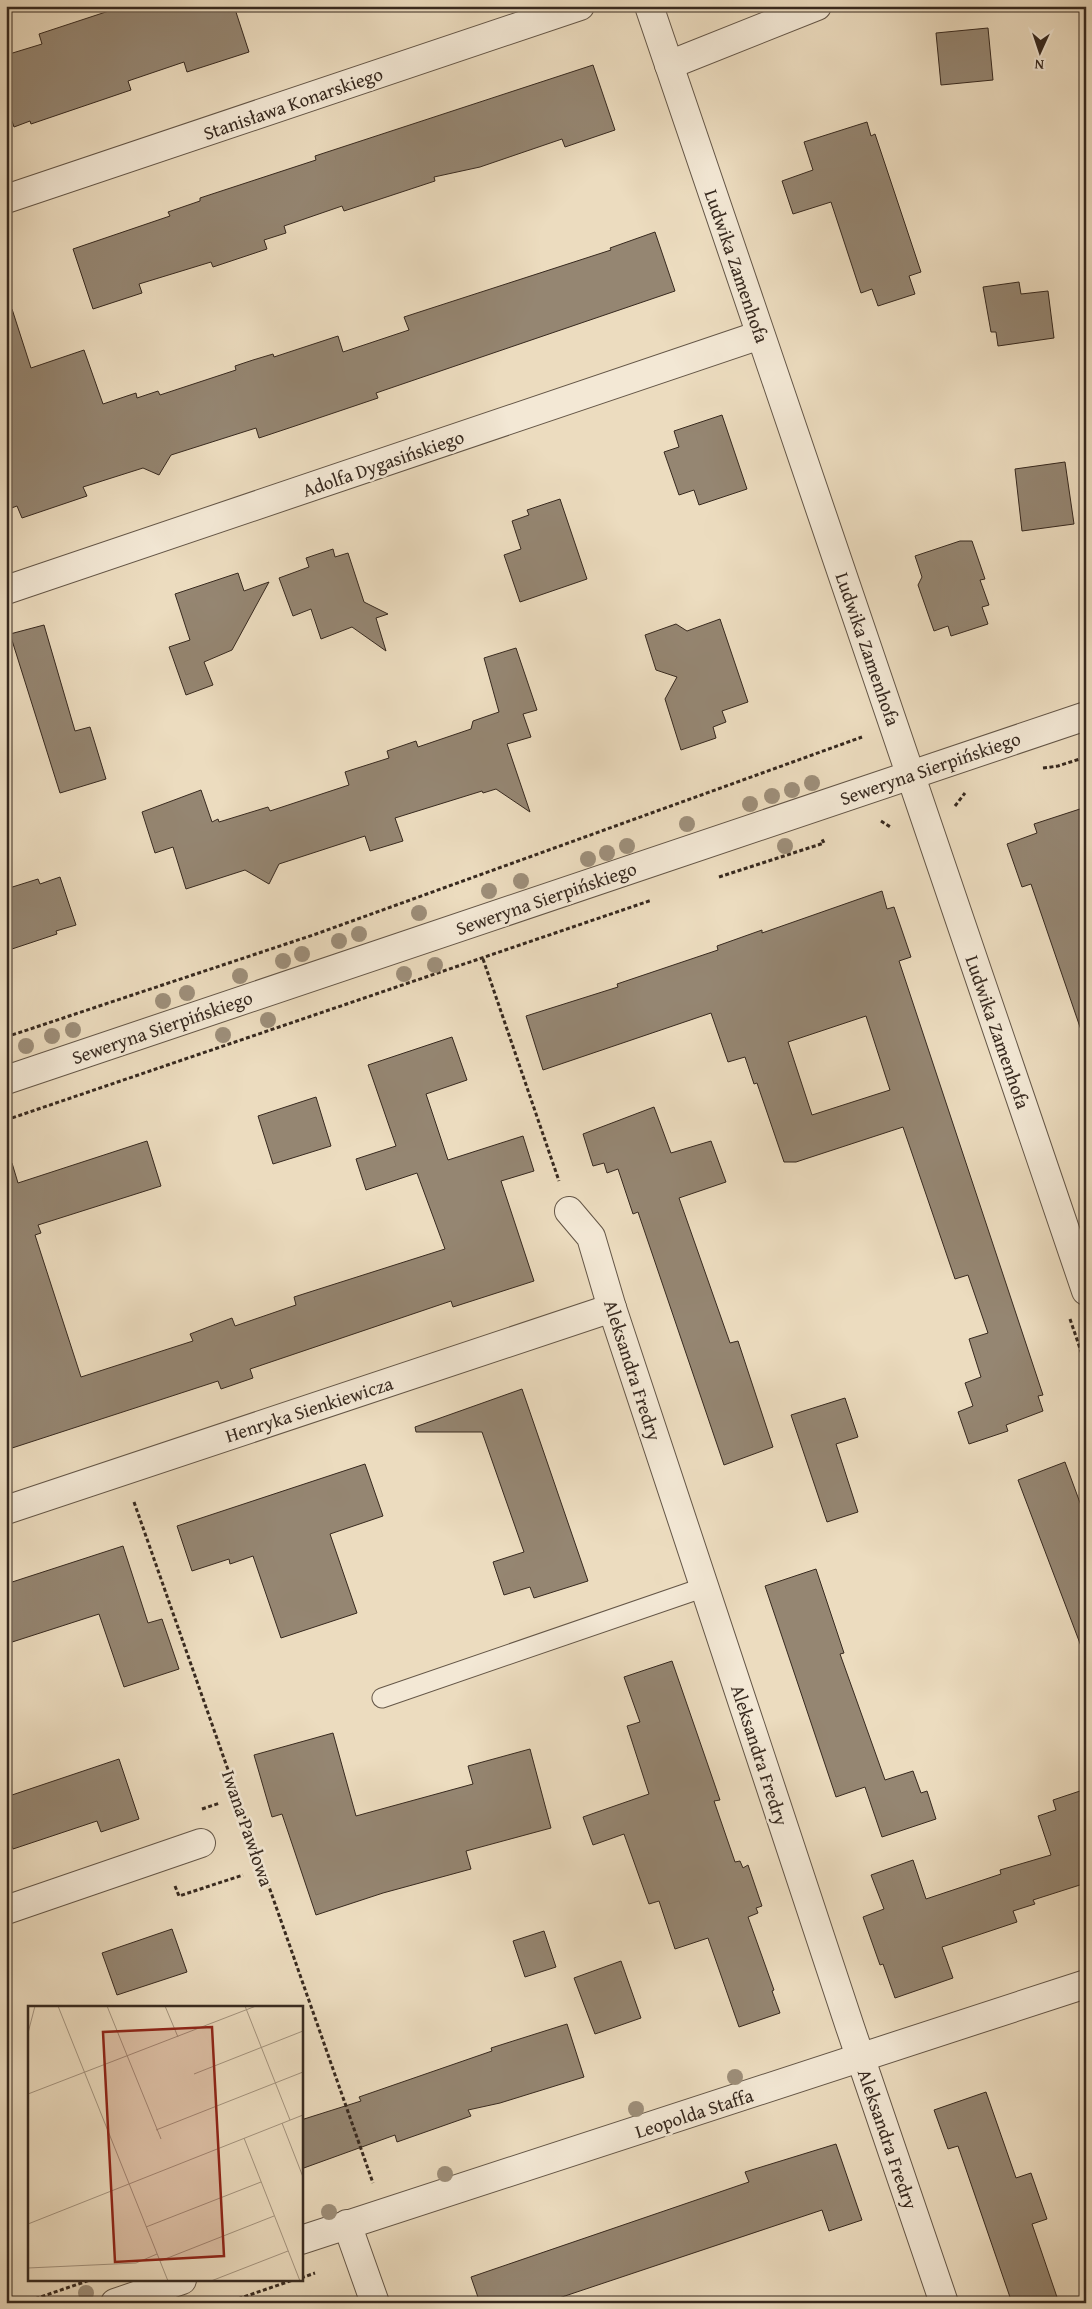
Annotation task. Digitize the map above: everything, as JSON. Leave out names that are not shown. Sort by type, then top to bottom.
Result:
[{"type":"street","name":"Stanisława Konarskiego","points":[[6,200],[580,6]]},
{"type":"street","name":"Ludwika Zamenhofa","points":[[649,6],[895,725],[910,775],[1086,1292]]},
{"type":"street","points":[[669,65],[817,6]]},
{"type":"street","name":"Adolfa Dygasińskiego","points":[[6,590],[760,335]]},
{"type":"street","name":"Seweryna Sierpińskiego","points":[[6,1080],[1086,716]]},
{"type":"street","name":"Aleksandra Fredry","points":[[569,1211],[591,1237],[612,1308],[704,1587],[944,2303]]},
{"type":"street","name":"Henryka Sienkiewicza","points":[[6,1510],[612,1308]]},
{"type":"street","points":[[6,1910],[201,1843]]},
{"type":"street","name":"Leopolda Staffa","points":[[302,2240],[861,2059],[1086,1984]]},
{"type":"street","points":[[347,2224],[375,2303]]},
{"type":"street","points":[[115,2303],[176,2282]]},
{"type":"lane","points":[[382,1698],[704,1587]]},
{"type":"path","points":[[6,1038],[316,934],[895,725]]},
{"type":"path","points":[[874,819],[884,822],[896,830]]},
{"type":"path","points":[[711,880],[824,843],[820,832]]},
{"type":"path","points":[[6,1120],[656,899]]},
{"type":"path","points":[[483,959],[569,1211]]},
{"type":"path","name":"Iwana Pawłowa","points":[[123,1471],[374,2186]]},
{"type":"path","points":[[23,2303],[84,2282]]},
{"type":"path","points":[[226,2303],[287,2282]]},
{"type":"building","points":[[124,6],[234,6],[249,52],[187,72],[184,62],[128,81],[131,90],[31,124],[30,121],[14,127],[6,104],[6,55],[42,44],[39,34]]},
{"type":"building","points":[[988,28],[993,80],[941,85],[936,33]]},
{"type":"building","points":[[593,65],[615,130],[565,147],[562,139],[480,167],[434,177],[435,181],[344,211],[342,206],[284,226],[286,233],[264,240],[267,249],[213,267],[211,262],[139,284],[142,293],[93,309],[73,249],[170,216],[168,212],[200,201],[200,198],[316,160],[315,156]]},
{"type":"building","points":[[867,122],[871,136],[875,134],[921,272],[909,276],[915,294],[878,306],[872,289],[861,293],[831,202],[793,214],[782,181],[813,170],[804,142]]},
{"type":"building","points":[[655,232],[675,291],[376,393],[378,398],[259,438],[256,428],[171,455],[159,475],[143,468],[83,487],[87,496],[22,518],[17,506],[6,510],[6,310],[12,309],[31,368],[84,350],[103,404],[136,393],[137,398],[158,391],[160,395],[236,370],[235,366],[253,360],[273,354],[274,357],[338,336],[343,352],[409,330],[404,317],[611,250],[610,248]]},
{"type":"building","points":[[1019,282],[1021,294],[1048,291],[1054,338],[998,346],[996,332],[991,332],[983,287]]},
{"type":"building","points":[[722,415],[747,489],[699,505],[694,490],[679,495],[664,452],[679,447],[674,431]]},
{"type":"building","points":[[1065,462],[1074,524],[1022,531],[1015,469]]},
{"type":"building","points":[[560,499],[587,579],[520,602],[504,555],[521,549],[512,521],[529,515],[527,510]]},
{"type":"building","points":[[960,541],[972,541],[985,579],[980,580],[989,605],[982,607],[988,624],[951,636],[948,626],[934,631],[918,585],[922,577],[915,556]]},
{"type":"building","points":[[333,549],[335,557],[348,553],[364,602],[388,614],[376,618],[386,651],[352,627],[321,639],[311,609],[293,616],[279,578],[309,567],[306,558]]},
{"type":"building","points":[[238,573],[244,591],[269,582],[232,650],[204,662],[213,685],[186,695],[169,647],[190,640],[175,594]]},
{"type":"building","points":[[720,619],[748,702],[722,711],[726,722],[713,727],[716,738],[681,750],[665,699],[677,677],[656,670],[645,635],[676,624],[687,631]]},
{"type":"building","points":[[44,625],[75,731],[90,727],[106,779],[60,793],[10,634]]},
{"type":"building","points":[[516,648],[537,710],[523,714],[531,737],[507,744],[530,812],[496,789],[483,793],[482,791],[395,818],[403,841],[370,851],[365,836],[279,864],[269,884],[245,870],[186,889],[173,847],[155,853],[142,812],[201,790],[212,822],[218,819],[219,822],[268,807],[270,811],[349,785],[345,772],[389,758],[387,751],[416,741],[418,747],[471,729],[473,721],[499,712],[484,658]]},
{"type":"building","points":[[1086,807],[1086,1029],[1081,1030],[1031,884],[1022,887],[1007,844],[1037,833],[1034,824]]},
{"type":"building","points":[[60,877],[76,925],[56,931],[57,934],[6,951],[6,889],[38,879],[40,884]]},
{"type":"building","points":[[882,891],[887,909],[894,907],[911,957],[899,961],[1043,1395],[1038,1396],[1043,1411],[1006,1425],[1008,1431],[969,1444],[958,1412],[973,1406],[965,1383],[981,1377],[969,1339],[988,1333],[968,1275],[955,1279],[903,1127],[796,1162],[784,1162],[757,1083],[754,1084],[745,1057],[728,1062],[711,1013],[543,1070],[526,1016],[618,987],[617,984],[718,950],[717,946],[762,930],[762,933]],"holes":[[[866,1016],[890,1090],[812,1115],[788,1042]]]},
{"type":"building","points":[[452,1037],[467,1080],[426,1094],[448,1160],[523,1136],[534,1171],[501,1181],[534,1281],[453,1307],[451,1301],[250,1369],[253,1378],[221,1389],[218,1381],[6,1450],[6,1164],[12,1163],[18,1183],[147,1141],[161,1186],[38,1225],[41,1233],[35,1235],[81,1377],[193,1341],[190,1334],[232,1318],[235,1326],[296,1305],[294,1297],[445,1249],[417,1173],[366,1190],[356,1159],[396,1146],[368,1065]]},
{"type":"building","points":[[316,1097],[331,1146],[273,1164],[258,1116]]},
{"type":"building","points":[[654,1107],[671,1153],[711,1141],[726,1182],[679,1198],[730,1343],[738,1341],[773,1447],[724,1465],[638,1212],[633,1214],[618,1169],[607,1173],[604,1163],[593,1166],[583,1134]]},
{"type":"building","points":[[522,1389],[588,1581],[534,1598],[530,1587],[504,1595],[493,1562],[524,1552],[482,1432],[416,1432],[415,1427]]},
{"type":"building","points":[[845,1398],[858,1437],[836,1444],[858,1512],[827,1522],[791,1415]]},
{"type":"building","points":[[1065,1462],[1086,1519],[1084,1654],[1018,1480]]},
{"type":"building","points":[[365,1464],[383,1516],[330,1534],[357,1613],[281,1638],[253,1556],[230,1564],[229,1559],[192,1571],[177,1526]]},
{"type":"building","points":[[123,1546],[148,1623],[162,1619],[179,1669],[124,1687],[99,1614],[6,1644],[6,1584]]},
{"type":"building","points":[[816,1569],[844,1653],[840,1654],[885,1780],[913,1771],[921,1793],[927,1791],[936,1819],[882,1837],[865,1787],[836,1797],[765,1586]]},
{"type":"building","points":[[672,1661],[720,1800],[714,1801],[735,1862],[740,1861],[743,1868],[748,1865],[762,1906],[756,1908],[758,1913],[748,1917],[774,1990],[772,1991],[780,2013],[739,2027],[708,1938],[675,1949],[659,1901],[649,1904],[624,1834],[593,1845],[583,1817],[649,1794],[627,1726],[640,1722],[624,1677]]},
{"type":"building","points":[[333,1733],[356,1816],[473,1784],[468,1766],[530,1749],[551,1828],[466,1851],[471,1869],[383,1893],[316,1915],[282,1814],[272,1817],[254,1755]]},
{"type":"building","points":[[119,1759],[139,1819],[101,1832],[97,1821],[13,1849],[6,1829],[6,1797]]},
{"type":"building","points":[[1086,1789],[1086,1881],[1082,1881],[1083,1884],[1033,1900],[1035,1904],[1013,1911],[1017,1922],[942,1947],[953,1978],[895,1998],[883,1964],[880,1965],[863,1917],[884,1909],[871,1875],[913,1860],[926,1899],[1001,1874],[1000,1870],[1051,1855],[1038,1816],[1056,1810],[1053,1800]]},
{"type":"building","points":[[172,1929],[187,1972],[117,1995],[102,1953]]},
{"type":"building","points":[[544,1931],[556,1967],[525,1977],[513,1941]]},
{"type":"building","points":[[621,1961],[641,2018],[595,2034],[574,1978]]},
{"type":"building","points":[[567,2024],[584,2077],[500,2103],[468,2110],[471,2116],[397,2142],[395,2135],[302,2169],[302,2120],[361,2101],[359,2097],[492,2051],[491,2048]]},
{"type":"building","points":[[986,2092],[1016,2178],[1031,2173],[1047,2219],[1032,2224],[1059,2303],[1012,2303],[958,2146],[948,2149],[934,2110]]},
{"type":"building","points":[[836,2144],[862,2220],[829,2231],[822,2210],[544,2303],[480,2303],[471,2277],[749,2182],[745,2172]]}]
